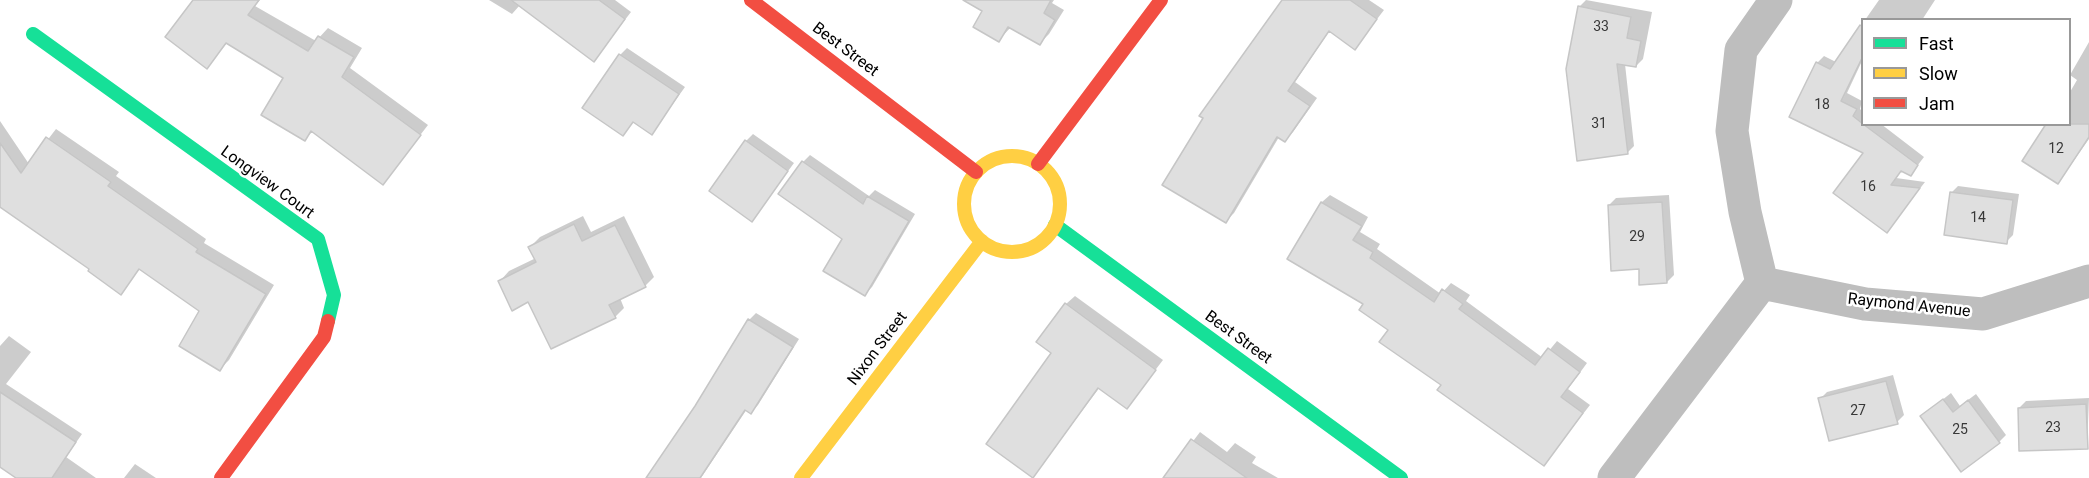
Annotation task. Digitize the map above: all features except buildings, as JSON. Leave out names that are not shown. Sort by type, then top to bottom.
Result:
[{"type":"street","name":"Best Street","points":[[751,0],[976,172]]},
{"type":"street","points":[[1038,164],[1161,0]]},
{"type":"street","points":[[1614,478],[1762,283],[1745,212],[1732,130],[1741,50],[1776,0]]},
{"type":"street","name":"Longview Court","points":[[33,34],[318,239],[334,295],[324,337],[221,478]]},
{"type":"street","points":[[1005,156],[1022,157],[1038,164],[1048,173],[1057,188],[1060,209],[1056,225],[1046,238],[1022,251],[1003,252],[982,242],[968,225],[964,209],[967,186],[976,172],[992,160],[1005,156]]},
{"type":"street","name":"Best Street","points":[[1056,225],[1401,478]]},
{"type":"street","name":"Nixon Street","points":[[801,478],[982,242]]},
{"type":"street","name":"Raymond Avenue","points":[[1762,283],[1865,304],[1983,314],[2089,281]]},
{"type":"traffic: fast","points":[[33,34],[318,239],[334,295],[328,321]]},
{"type":"traffic: fast","points":[[1055,225],[1401,478]]},
{"type":"traffic: slow","points":[[1012,156],[1030,160],[1046,170],[1056,186],[1060,204],[1056,222],[1046,238],[1030,248],[1012,252],[994,248],[978,238],[968,222],[964,204],[968,186],[978,170],[994,160],[1012,156]]},
{"type":"traffic: slow","points":[[801,478],[982,241]]},
{"type":"traffic: jam","points":[[751,0],[976,172]]},
{"type":"traffic: jam","points":[[1038,164],[1161,0]]},
{"type":"traffic: jam","points":[[221,478],[324,337],[328,321]]}]
